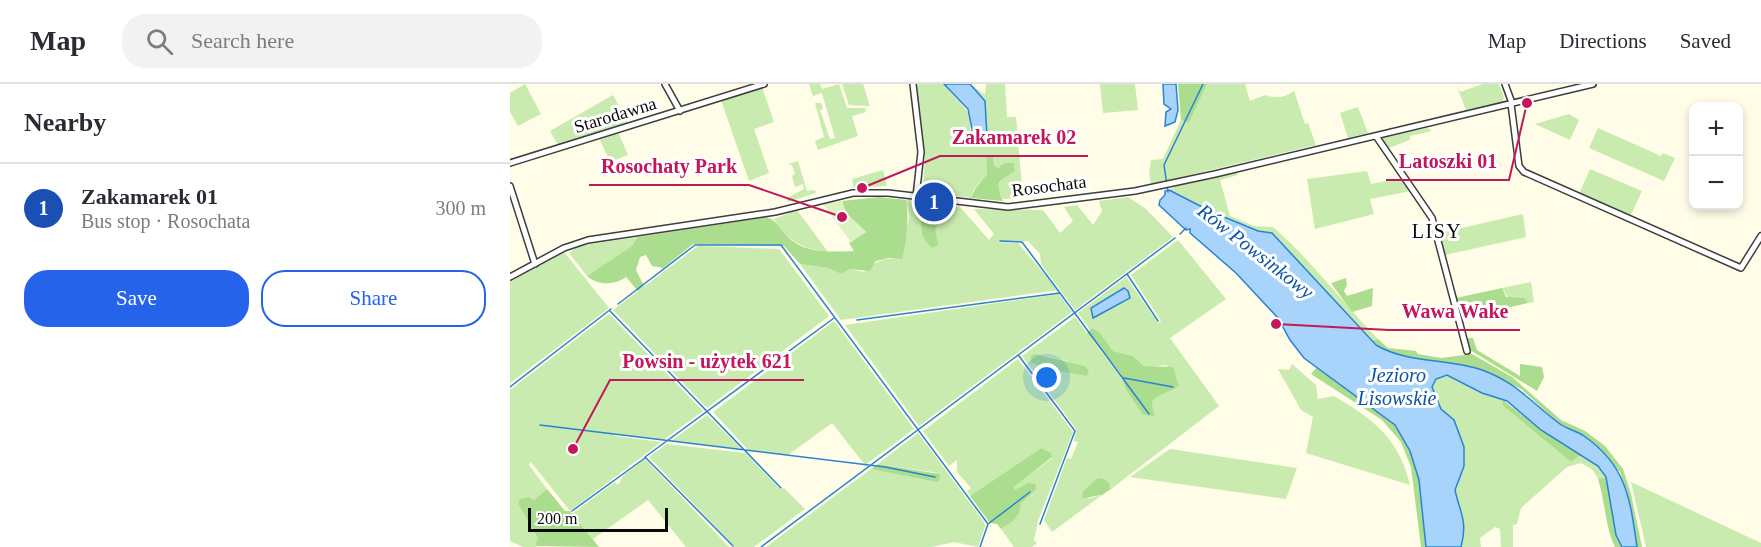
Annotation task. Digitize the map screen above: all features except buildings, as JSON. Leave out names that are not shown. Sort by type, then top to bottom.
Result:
[{"type":"street","points":[[665,84],[680,111]]},
{"type":"street","name":"Starodawna","points":[[510,163],[764,84]]},
{"type":"street","points":[[913,84],[921,152],[916,197]]},
{"type":"street","points":[[1505,84],[1512,104],[1519,166],[1524,172],[1742,268],[1761,236]]},
{"type":"street","name":"Rosochata","points":[[510,277],[564,248],[588,240],[775,212],[840,195],[878,193],[1008,207],[1159,186],[1593,84]]},
{"type":"street","points":[[1376,136],[1430,215],[1467,351]]},
{"type":"street","points":[[510,186],[535,264]]},
{"type":"green space","points":[[525,84],[541,114],[518,126],[510,112],[510,93]]},
{"type":"green space","points":[[809,84],[820,84],[822,89],[839,84],[847,108],[865,108],[866,112],[852,116],[858,136],[818,150],[815,141],[824,137],[815,103],[821,103],[823,109],[820,110],[830,139],[835,138],[822,93],[813,96]]},
{"type":"green space","points":[[842,84],[863,84],[870,106],[849,105]]},
{"type":"green space","points":[[915,84],[944,84],[967,111],[970,133],[985,101],[970,84],[985,95],[986,84],[1005,84],[1007,117],[1016,117],[1023,198],[1003,199],[998,190],[1000,182],[1015,171],[1014,163],[998,168],[994,165],[993,157],[986,157],[987,174],[974,189],[971,198],[923,192],[925,154]]},
{"type":"green space","points":[[1100,84],[1135,84],[1138,110],[1103,113]]},
{"type":"green space","points":[[1178,84],[1207,84],[1189,123],[1181,120]]},
{"type":"green space","points":[[1207,84],[1245,84],[1250,101],[1265,95],[1276,97],[1294,91],[1305,124],[1308,123],[1316,145],[1151,184],[1149,173],[1151,160],[1163,159],[1181,120],[1189,123]]},
{"type":"green space","points":[[1456,84],[1460,92],[1483,84],[1499,84],[1504,98],[1502,102],[1466,110]]},
{"type":"green space","points":[[762,87],[774,122],[754,129],[769,173],[749,181],[721,100]]},
{"type":"green space","points":[[613,95],[628,123],[558,145],[550,131]]},
{"type":"green space","points":[[1358,107],[1368,133],[1348,138],[1340,113]]},
{"type":"green space","points":[[1569,114],[1579,120],[1570,140],[1535,124]]},
{"type":"green space","points":[[1428,128],[1432,131],[1410,136],[1410,140],[1386,149],[1381,141],[1385,136]]},
{"type":"green space","points":[[1598,128],[1661,156],[1663,153],[1675,158],[1664,181],[1589,148]]},
{"type":"green space","points":[[618,132],[628,155],[610,162],[599,138]]},
{"type":"green space","points":[[986,156],[993,157],[994,165],[998,168],[1005,163],[1014,163],[1015,171],[1002,180],[999,186],[1003,201],[971,198],[987,174]]},
{"type":"green space","points":[[798,161],[807,191],[815,190],[816,193],[788,202],[787,198],[804,189],[803,184],[795,187],[792,176],[795,174],[792,165],[788,164]]},
{"type":"green space","points":[[1590,169],[1642,191],[1630,217],[1579,194]]},
{"type":"green space","points":[[883,170],[887,186],[854,188],[852,179]]},
{"type":"green space","points":[[1367,171],[1371,184],[1402,178],[1411,191],[1370,199],[1374,214],[1315,229],[1307,179]]},
{"type":"green space","points":[[1237,172],[1238,175],[1220,180],[1230,216],[1254,226],[1273,227],[1301,254],[1378,339],[1372,341],[1272,233],[1258,231],[1212,212],[1169,190],[1178,185]]},
{"type":"green space","points":[[879,197],[906,200],[906,237],[902,259],[889,258],[876,261],[870,271],[850,269],[841,274],[828,268],[800,264],[784,246],[693,244],[663,268],[652,266],[646,255],[640,257],[636,270],[644,286],[638,291],[626,277],[617,282],[601,283],[587,276],[631,247],[638,237],[767,217],[801,246],[818,251],[854,251],[849,243],[866,232],[846,213],[842,201]]},
{"type":"green space","points":[[1128,197],[1146,209],[1173,237],[1075,310],[1041,264],[1040,254],[1028,241],[996,242],[1018,243],[1058,290],[841,320],[800,264],[828,268],[841,274],[850,269],[864,272],[886,259],[902,259],[909,216],[906,200],[960,207],[989,240],[994,234],[974,209],[1043,210],[1060,233],[1073,221],[1064,207],[1077,205],[1093,225],[1102,211],[1099,201]]},
{"type":"green space","points":[[842,201],[846,213],[866,232],[851,242],[823,204]]},
{"type":"green space","points":[[797,210],[828,252],[811,249],[797,243],[779,227],[774,219]]},
{"type":"green space","points":[[928,212],[937,213],[941,217],[935,230],[938,245],[932,248],[924,238],[921,227],[921,218]]},
{"type":"green space","points":[[1523,214],[1526,237],[1445,255],[1440,233]]},
{"type":"green space","points":[[638,237],[632,247],[587,276],[569,253],[578,246]]},
{"type":"green space","points":[[1178,240],[1226,299],[1170,338],[1219,406],[1111,489],[1111,486],[1087,499],[1102,495],[1052,532],[1044,520],[1067,458],[1071,459],[1078,442],[1074,441],[1076,429],[1022,356],[1075,317],[1122,379],[1125,388],[1153,409],[1152,401],[1164,391],[1174,390],[1178,381],[1168,366],[1144,366],[1133,356],[1113,351],[1100,333],[1090,330],[1078,313],[1126,277],[1158,323],[1161,321],[1131,275]],"holes":[[[1042,355],[1085,366],[1085,376],[1045,369]]]},
{"type":"green space","points":[[698,246],[779,249],[829,316],[707,408],[613,310]]},
{"type":"green space","points":[[564,252],[609,308],[510,383],[510,282]]},
{"type":"green space","points":[[1346,278],[1347,285],[1344,291],[1347,296],[1373,288],[1372,306],[1352,312],[1331,283]]},
{"type":"green space","points":[[1531,282],[1534,302],[1528,303],[1523,298],[1508,298],[1502,288]]},
{"type":"green space","points":[[1502,288],[1506,297],[1524,298],[1528,303],[1462,318],[1456,298]]},
{"type":"green space","points":[[1059,294],[1072,312],[919,426],[845,325]]},
{"type":"green space","points":[[609,314],[703,411],[663,440],[613,434],[661,442],[570,511],[531,462],[529,465],[547,489],[534,500],[529,497],[521,499],[518,504],[538,538],[536,547],[523,547],[510,541],[510,390]]},
{"type":"green space","points":[[834,321],[914,429],[865,465],[832,423],[788,455],[749,451],[713,412]]},
{"type":"green space","points":[[1092,328],[1100,333],[1113,351],[1133,356],[1144,366],[1173,367],[1179,386],[1152,401],[1154,416],[1143,415],[1125,388],[1121,374],[1087,333]]},
{"type":"green space","points":[[1467,338],[1473,338],[1477,350],[1520,376],[1520,364],[1542,367],[1544,377],[1537,391],[1470,350]]},
{"type":"green space","points":[[1378,339],[1388,348],[1416,351],[1418,354],[1441,358],[1472,354],[1512,377],[1561,420],[1585,431],[1605,446],[1623,469],[1631,494],[1642,547],[1637,547],[1627,492],[1620,472],[1582,435],[1561,425],[1521,389],[1483,370],[1392,355],[1372,341]]},
{"type":"green space","points":[[1035,354],[1085,366],[1089,371],[1086,376],[1045,369],[1031,362],[1031,356]]},
{"type":"green space","points":[[1018,359],[1073,432],[1038,521],[1034,540],[1037,543],[1032,547],[1014,547],[1001,529],[1017,516],[1019,511],[1019,501],[1014,487],[1052,458],[1041,448],[970,496],[967,491],[971,488],[957,472],[957,460],[949,466],[923,431]]},
{"type":"green space","points":[[1292,364],[1316,385],[1318,399],[1334,396],[1361,413],[1383,432],[1399,454],[1410,485],[1306,453],[1313,417],[1301,410],[1278,369],[1289,370]]},
{"type":"green space","points":[[1317,367],[1395,424],[1410,451],[1420,480],[1426,547],[1421,547],[1411,467],[1401,442],[1382,420],[1311,374]]},
{"type":"green space","points":[[1447,375],[1482,393],[1503,400],[1502,405],[1571,462],[1582,454],[1598,466],[1606,477],[1598,479],[1593,470],[1581,463],[1567,467],[1521,508],[1517,524],[1513,525],[1513,547],[1501,547],[1500,529],[1495,527],[1480,538],[1481,547],[1461,547],[1464,524],[1455,490],[1464,466],[1464,447],[1454,420],[1441,410],[1432,387],[1436,379]]},
{"type":"green space","points":[[1503,400],[1541,430],[1582,454],[1571,462],[1502,405]]},
{"type":"green space","points":[[707,415],[742,449],[671,441]]},
{"type":"green space","points":[[918,433],[984,522],[985,526],[978,547],[954,542],[932,547],[766,547],[871,469],[895,473],[939,473],[878,464]]},
{"type":"green space","points":[[667,444],[745,453],[781,490],[784,488],[805,509],[754,547],[735,547],[649,457]]},
{"type":"green space","points":[[1041,448],[1051,453],[1052,457],[1014,487],[1015,490],[1028,483],[1035,484],[1036,489],[1021,503],[1019,513],[1013,521],[1001,529],[997,524],[990,523],[970,496]]},
{"type":"green space","points":[[1170,449],[1297,468],[1286,499],[1130,477]]},
{"type":"green space","points":[[645,459],[729,547],[686,547],[648,500],[593,539],[572,514],[615,482],[618,485],[623,476]]},
{"type":"green space","points":[[878,464],[939,474],[940,478],[938,482],[871,469]]},
{"type":"green space","points":[[1606,477],[1616,535],[1622,547],[1615,547],[1607,522],[1598,479]]},
{"type":"green space","points":[[1102,478],[1109,483],[1111,489],[1102,495],[1082,498],[1083,492],[1096,479]]},
{"type":"green space","points":[[1631,482],[1761,543],[1761,547],[1646,547]]},
{"type":"green space","points":[[547,489],[565,511],[570,511],[599,547],[535,546],[538,538],[518,504],[520,499],[529,497],[534,500]]},
{"type":"water","points":[[944,84],[970,84],[985,101],[987,136],[985,140],[980,142],[974,139],[968,109]]},
{"type":"water","points":[[1163,84],[1176,84],[1178,110],[1175,122],[1165,126],[1166,112],[1171,109],[1164,104]]},
{"type":"water","name":"Jezioro Lisowskie","points":[[1169,190],[1212,212],[1258,231],[1272,233],[1376,345],[1401,355],[1469,366],[1494,375],[1515,387],[1560,424],[1584,436],[1598,447],[1618,472],[1632,514],[1637,547],[1622,547],[1616,535],[1606,477],[1598,466],[1541,430],[1507,401],[1482,393],[1447,375],[1436,379],[1432,387],[1441,409],[1454,420],[1464,447],[1464,466],[1455,490],[1464,530],[1461,547],[1426,547],[1419,480],[1410,451],[1395,425],[1304,358],[1290,340],[1278,318],[1236,273],[1190,233],[1190,229],[1186,230],[1159,205],[1165,191]]},
{"type":"water","points":[[1124,288],[1128,291],[1130,298],[1093,318],[1091,308]]},
{"type":"waterway","name":"Rów Powsinkowy","points":[[1168,192],[1164,165],[1203,84]]},
{"type":"waterway","points":[[1180,234],[1186,228]]},
{"type":"waterway","points":[[761,547],[1175,238]]},
{"type":"waterway","points":[[1000,241],[1022,242],[1060,293]]},
{"type":"waterway","points":[[618,304],[695,245],[781,245],[988,524]]},
{"type":"waterway","points":[[1127,274],[1158,321]]},
{"type":"waterway","points":[[857,320],[1060,293],[1149,414]]},
{"type":"waterway","points":[[510,387],[611,309]]},
{"type":"waterway","points":[[610,311],[781,488]]},
{"type":"waterway","points":[[733,546],[645,457],[834,318]]},
{"type":"waterway","points":[[1019,356],[1075,431],[1040,524]]},
{"type":"waterway","points":[[1124,378],[1173,387]]},
{"type":"waterway","points":[[540,425],[885,467],[935,477]]},
{"type":"waterway","points":[[572,511],[645,458]]},
{"type":"waterway","points":[[980,547],[988,524],[1030,492]]},
{"type":"place","name":"Latoszki 01","points":[[1527,103]]},
{"type":"place","name":"Zakamarek 02","points":[[862,188]]},
{"type":"place","name":"Zakamarek 01","points":[[934,202]]},
{"type":"place","name":"Rosochaty Park","points":[[842,217]]},
{"type":"place","name":"Wawa Wake","points":[[1276,324]]},
{"type":"place","name":"Powsin - użytek 621","points":[[573,449]]},
{"type":"district","name":"LISY","points":[[1437,231]]}]
